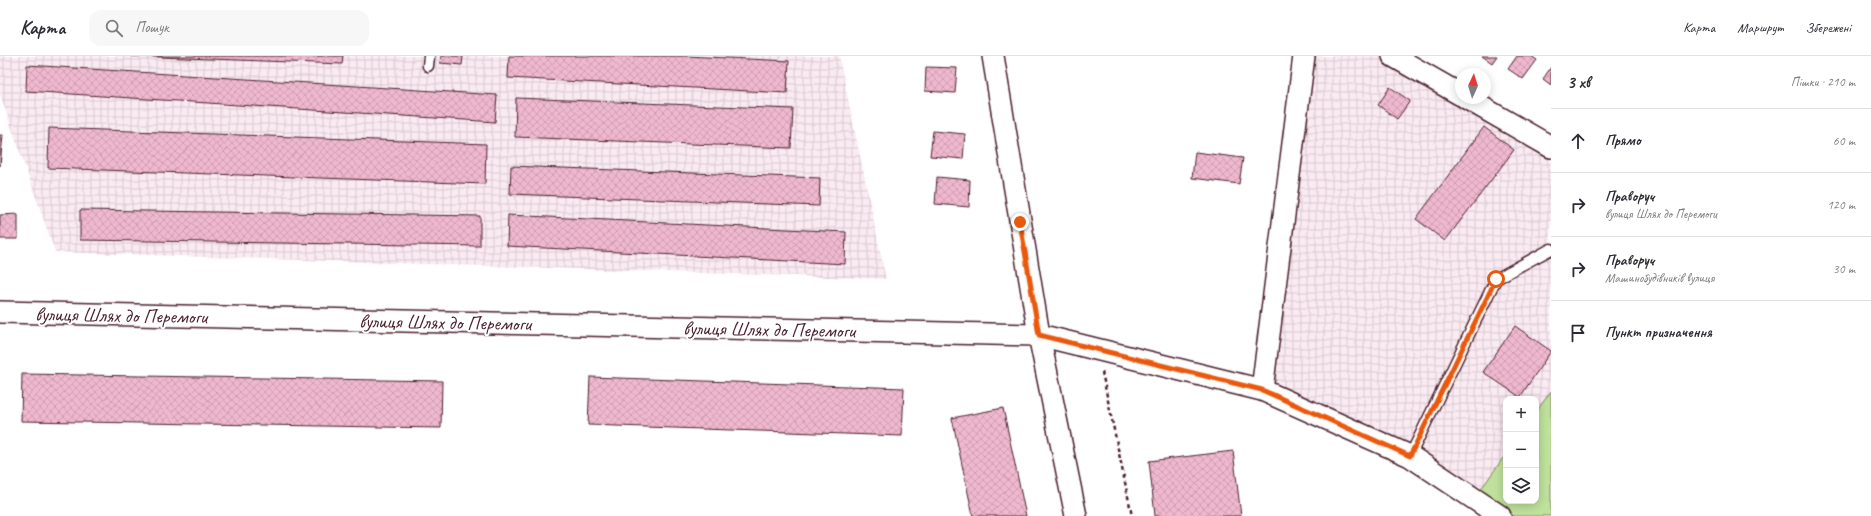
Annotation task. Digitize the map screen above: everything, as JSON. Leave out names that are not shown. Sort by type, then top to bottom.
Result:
[{"type":"street","points":[[993,56],[1039,335],[1076,516]]},
{"type":"street","points":[[1262,390],[1304,56]]},
{"type":"street","points":[[1393,56],[1455,92]]},
{"type":"street","points":[[1476,104],[1551,147]]},
{"type":"street","name":"вулиця Шлях до Перемоги","points":[[0,312],[1039,335],[1262,390],[1410,456],[1500,516]]},
{"type":"lane","points":[[1410,456],[1496,279],[1551,249]]},
{"type":"path","points":[[1097,350],[1132,516]]},
{"type":"shaded area","points":[[0,56],[839,56],[886,279],[55,252],[0,95]]},
{"type":"shaded area","points":[[1304,56],[1393,56],[1455,92],[1455,104],[1476,104],[1551,147],[1551,391],[1539,408],[1539,396],[1503,396],[1503,458],[1474,499],[1262,390]]},
{"type":"green space","points":[[1551,391],[1551,516],[1500,516],[1474,499],[1503,458],[1503,504],[1539,504],[1539,408]]},
{"type":"building","points":[[132,56],[343,56],[342,64]]},
{"type":"building","points":[[441,56],[463,56],[462,65],[440,63]]},
{"type":"building","points":[[509,56],[686,56],[789,61],[787,93],[508,78]]},
{"type":"building","points":[[1482,56],[1497,56],[1492,63]]},
{"type":"building","points":[[1517,56],[1531,56],[1537,60],[1523,79],[1508,69]]},
{"type":"building","points":[[27,65],[497,95],[495,122],[26,91]]},
{"type":"building","points":[[926,67],[957,68],[955,93],[925,91]]},
{"type":"building","points":[[1551,67],[1551,85],[1543,79]]},
{"type":"building","points":[[1390,87],[1410,101],[1397,119],[1378,105]]},
{"type":"building","points":[[516,98],[793,109],[791,148],[515,137]]},
{"type":"building","points":[[1484,127],[1514,150],[1445,241],[1416,219]]},
{"type":"building","points":[[49,128],[486,144],[485,184],[48,168]]},
{"type":"building","points":[[933,131],[965,134],[963,159],[930,156]]},
{"type":"building","points":[[0,135],[3,135],[0,166]]},
{"type":"building","points":[[1195,152],[1243,158],[1239,184],[1192,178]]},
{"type":"building","points":[[511,166],[820,178],[819,206],[510,194]]},
{"type":"building","points":[[937,177],[970,180],[969,207],[935,204]]},
{"type":"building","points":[[80,210],[480,216],[480,246],[80,240]]},
{"type":"building","points":[[18,214],[18,239],[0,239],[0,215]]},
{"type":"building","points":[[508,215],[846,232],[845,264],[507,246]]},
{"type":"building","points":[[1515,326],[1551,351],[1521,396],[1483,372]]},
{"type":"building","points":[[22,374],[442,381],[441,428],[21,421]]},
{"type":"building","points":[[590,377],[904,388],[902,436],[588,425]]},
{"type":"building","points":[[1003,408],[1026,516],[973,516],[952,418]]},
{"type":"building","points":[[1233,451],[1241,516],[1155,516],[1149,461]]},
{"type":"route","points":[[1020,222],[1039,335],[1262,390],[1410,456],[1496,279]]}]
